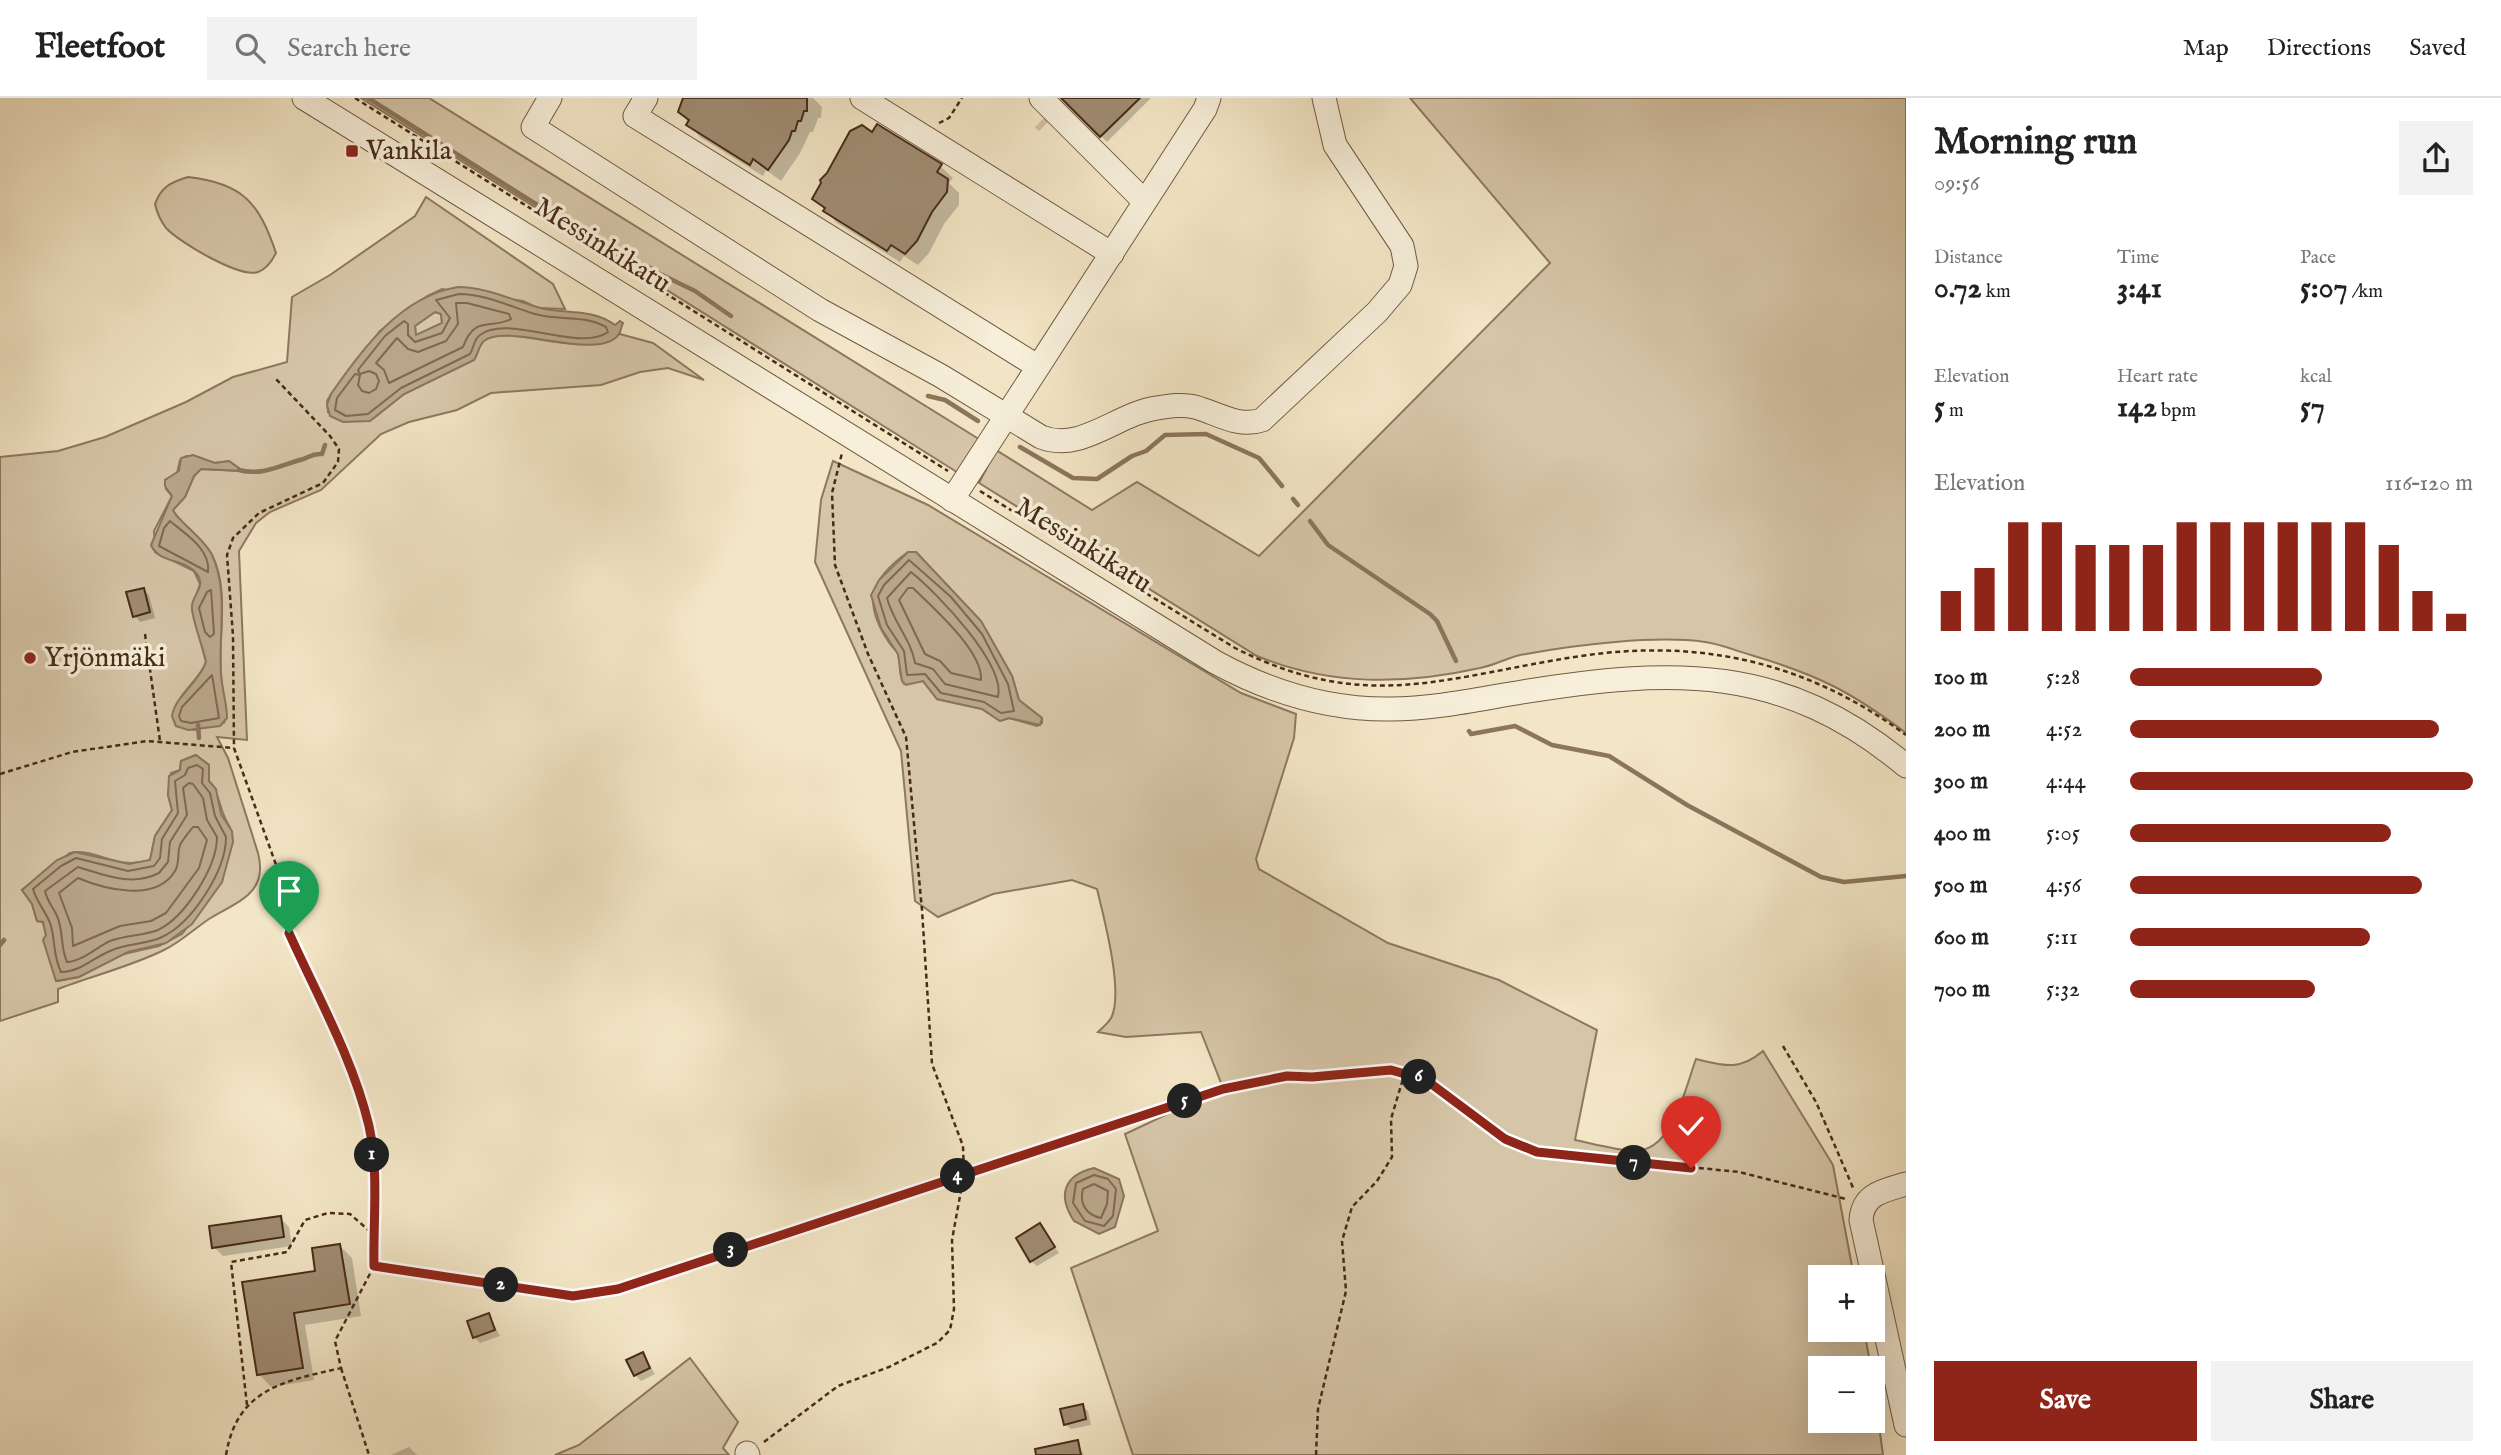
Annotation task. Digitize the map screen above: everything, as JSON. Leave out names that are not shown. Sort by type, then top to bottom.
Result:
[{"type":"street","name":"Messinkikatu","points":[[304,98],[847,434],[958,490],[1215,662],[1289,695],[1330,704],[1390,709],[1431,707],[1597,680],[1655,676],[1723,680],[1774,691],[1837,716],[1870,736],[1906,766]]},
{"type":"street","points":[[550,98],[533,127],[820,310],[1041,437],[1059,442],[1087,436],[1133,414],[1176,405],[1252,423],[1272,413],[1377,312],[1399,285],[1405,274],[1402,246],[1335,145],[1324,98]]},
{"type":"street","points":[[646,98],[635,116],[1037,366]]},
{"type":"street","points":[[862,98],[1112,254]]},
{"type":"street","points":[[1041,98],[1140,206]]},
{"type":"street","points":[[958,490],[1205,109],[1209,98]]},
{"type":"street","points":[[1047,124],[1140,206]]},
{"type":"street","points":[[1906,1184],[1880,1192],[1864,1204],[1863,1227],[1906,1425]]},
{"type":"path","points":[[355,98],[958,490],[1256,659],[1312,678],[1358,686],[1407,686],[1581,656],[1675,650],[1744,659],[1806,677],[1871,710],[1906,735]]},
{"type":"path","points":[[932,122],[941,124],[949,118],[961,98]]},
{"type":"path","points":[[275,378],[330,436],[339,449],[338,462],[323,484],[259,513],[233,538],[227,555],[233,636],[234,748],[284,887],[289,933],[349,1066],[369,1127],[376,1195],[374,1266],[335,1341],[369,1455]]},
{"type":"path","points":[[747,1454],[838,1386],[889,1367],[937,1343],[950,1330],[954,1309],[952,1240],[964,1174],[963,1146],[932,1064],[922,910],[905,737],[868,654],[835,565],[832,493],[847,434]]},
{"type":"path","points":[[145,634],[160,743]]},
{"type":"path","points":[[0,774],[72,752],[147,741],[234,748]]},
{"type":"path","points":[[1783,1046],[1816,1102],[1849,1183],[1864,1204]]},
{"type":"path","points":[[374,1266],[573,1296],[618,1289],[1223,1089],[1287,1076],[1312,1077],[1391,1070],[1426,1080],[1505,1139],[1537,1152],[1739,1172],[1864,1204]]},
{"type":"path","points":[[1316,1455],[1318,1409],[1346,1291],[1342,1241],[1352,1207],[1377,1181],[1392,1157],[1391,1119],[1405,1072]]},
{"type":"path","points":[[247,1405],[231,1262],[287,1252],[305,1220],[328,1213],[350,1214],[374,1235]]},
{"type":"path","points":[[226,1455],[228,1445],[251,1398],[291,1380],[341,1367]]},
{"type":"shaded area","points":[[361,98],[429,98],[982,441],[960,474]]},
{"type":"shaded area","points":[[1410,98],[1906,98],[1906,733],[1868,706],[1815,677],[1775,662],[1705,642],[1640,640],[1591,644],[1520,655],[1486,667],[1452,674],[1395,680],[1340,677],[1284,666],[1257,656],[979,483],[996,450],[1092,510],[1137,482],[1259,556],[1550,263]]},
{"type":"shaded area","points":[[188,177],[222,184],[235,190],[255,208],[270,235],[276,253],[267,267],[258,272],[237,270],[196,250],[166,228],[155,204],[157,198],[167,186]]},
{"type":"shaded area","points":[[426,197],[553,284],[565,309],[538,308],[523,301],[442,289],[427,296],[380,331],[331,394],[327,401],[328,412],[374,418],[404,394],[474,360],[482,342],[496,336],[511,335],[586,344],[604,342],[620,334],[653,343],[704,380],[668,368],[640,372],[601,385],[491,393],[457,410],[409,422],[381,434],[321,490],[270,512],[256,523],[239,551],[247,740],[217,737],[228,758],[258,853],[259,878],[248,895],[170,947],[139,961],[58,989],[58,1002],[0,1021],[0,457],[58,451],[105,437],[186,402],[233,377],[287,362],[292,297],[330,275],[415,216]],"holes":[[[186,456],[215,463],[229,461],[243,471],[201,469],[194,476],[185,497],[173,510],[208,548],[221,583],[220,659],[225,705],[224,723],[194,730],[176,726],[173,718],[178,702],[206,662],[192,609],[200,584],[194,571],[155,552],[154,531],[172,496],[166,489],[165,480],[177,473],[180,460]],[[196,755],[209,765],[209,781],[230,827],[222,882],[182,934],[159,946],[115,956],[79,977],[57,981],[43,922],[37,921],[32,904],[22,890],[70,853],[88,853],[126,863],[150,860],[155,836],[172,810],[168,795],[171,773],[180,770],[181,761]]]},
{"type":"shaded area","points":[[435,312],[441,314],[442,323],[416,336],[415,326]]},
{"type":"shaded area","points":[[833,461],[928,505],[1241,693],[1296,714],[1294,738],[1256,859],[1259,869],[1388,943],[1499,980],[1597,1030],[1575,1140],[1634,1151],[1647,1149],[1659,1141],[1668,1130],[1682,1101],[1696,1059],[1731,1065],[1746,1062],[1763,1051],[1833,1165],[1852,1265],[1808,1265],[1808,1342],[1866,1342],[1869,1356],[1808,1356],[1808,1433],[1880,1433],[1883,1455],[1133,1455],[1071,1268],[1158,1231],[1125,1134],[1223,1088],[1201,1032],[1126,1037],[1098,1032],[1112,1016],[1115,989],[1111,953],[1097,889],[1072,880],[993,894],[938,917],[915,901],[901,751],[815,562],[821,500]],"holes":[[[908,552],[916,552],[981,621],[1012,676],[1019,700],[1042,718],[1042,723],[1037,726],[1009,718],[1000,721],[982,709],[937,699],[923,681],[904,684],[897,652],[881,629],[876,616],[874,593],[885,572],[895,562]]]},
{"type":"shaded area","points":[[690,1358],[738,1422],[723,1448],[729,1455],[555,1455],[579,1445]]},
{"type":"water","points":[[458,287],[478,289],[547,309],[596,316],[615,325],[620,321],[623,323],[619,334],[609,342],[593,345],[496,336],[482,343],[474,360],[404,394],[370,421],[343,422],[330,416],[327,405],[331,394],[370,343],[401,313],[437,292]],"holes":[[[435,312],[441,314],[442,323],[416,335],[415,326]]]},
{"type":"water","points":[[193,455],[215,463],[229,461],[243,471],[201,469],[194,476],[185,497],[173,510],[212,555],[222,599],[220,660],[227,718],[220,726],[188,730],[176,726],[172,716],[178,702],[203,670],[206,662],[192,610],[200,582],[192,569],[160,555],[151,545],[172,496],[165,486],[165,480],[179,471],[181,458]]},
{"type":"water","points":[[908,552],[916,552],[981,621],[1012,676],[1019,700],[1042,718],[1040,725],[1009,718],[1000,721],[982,709],[937,699],[923,681],[906,685],[902,681],[898,654],[881,628],[871,595],[879,580]]},
{"type":"water","points":[[196,755],[209,765],[209,781],[216,789],[221,814],[232,831],[233,842],[222,882],[192,924],[166,943],[128,952],[79,977],[56,981],[43,940],[46,935],[43,922],[37,921],[32,904],[22,890],[57,860],[75,852],[129,864],[150,860],[155,836],[172,810],[168,795],[169,776],[180,770],[181,761]]},
{"type":"water","points":[[1094,1168],[1119,1179],[1124,1196],[1115,1227],[1099,1234],[1074,1221],[1065,1195],[1070,1181],[1084,1171]]},
{"type":"building","points":[[683,98],[807,98],[807,111],[804,111],[795,131],[792,131],[789,140],[768,170],[753,159],[750,165],[686,125],[689,120],[678,112]]},
{"type":"building","points":[[1061,98],[1140,98],[1100,137]]},
{"type":"building","points":[[877,124],[942,164],[937,172],[948,179],[947,192],[932,212],[917,241],[905,254],[891,245],[887,251],[823,211],[825,208],[812,199],[820,180],[827,173],[850,131],[862,125],[872,132]]},
{"type":"building","points":[[144,588],[150,612],[133,617],[126,592]]},
{"type":"building","points":[[281,1216],[284,1237],[212,1248],[209,1226]]},
{"type":"building","points":[[1040,1223],[1055,1247],[1030,1262],[1016,1238]]},
{"type":"building","points":[[340,1244],[350,1304],[294,1313],[303,1368],[257,1375],[242,1282],[315,1271],[312,1248]]},
{"type":"building","points":[[489,1313],[495,1330],[473,1338],[467,1321]]},
{"type":"building","points":[[643,1352],[650,1368],[634,1376],[626,1360]]},
{"type":"building","points":[[1083,1404],[1086,1419],[1064,1425],[1060,1409]]},
{"type":"building","points":[[1078,1440],[1081,1455],[1036,1455],[1035,1449]]},
{"type":"waterway","points":[[368,98],[612,252],[655,270]]},
{"type":"waterway","points":[[654,271],[695,291],[731,316]]},
{"type":"waterway","points":[[928,396],[945,400],[978,421]]},
{"type":"waterway","points":[[1020,447],[1073,478],[1097,479],[1132,456],[1146,451],[1165,435],[1206,434],[1259,458],[1282,486]]},
{"type":"waterway","points":[[239,470],[262,471],[322,454],[325,445]]},
{"type":"waterway","points":[[1293,499],[1298,505]]},
{"type":"waterway","points":[[1310,521],[1328,545],[1430,614],[1437,621],[1456,661]]},
{"type":"waterway","points":[[198,725],[199,738]]},
{"type":"waterway","points":[[1469,731],[1471,734],[1515,726],[1552,745],[1609,756],[1687,805],[1821,877],[1844,882],[1906,876]]},
{"type":"waterway","points":[[0,945],[4,940]]},
{"type":"tunnel","points":[[1043,119],[1047,123]]},
{"type":"place","name":"Vankila","points":[[352,151]]},
{"type":"place","name":"Yrjönmäki","points":[[30,658]]},
{"type":"route","points":[[289,933],[349,1066],[369,1127],[376,1195],[374,1266],[573,1296],[618,1289],[1223,1089],[1287,1076],[1312,1077],[1391,1070],[1405,1072],[1426,1080],[1505,1139],[1537,1152],[1691,1168]]}]
